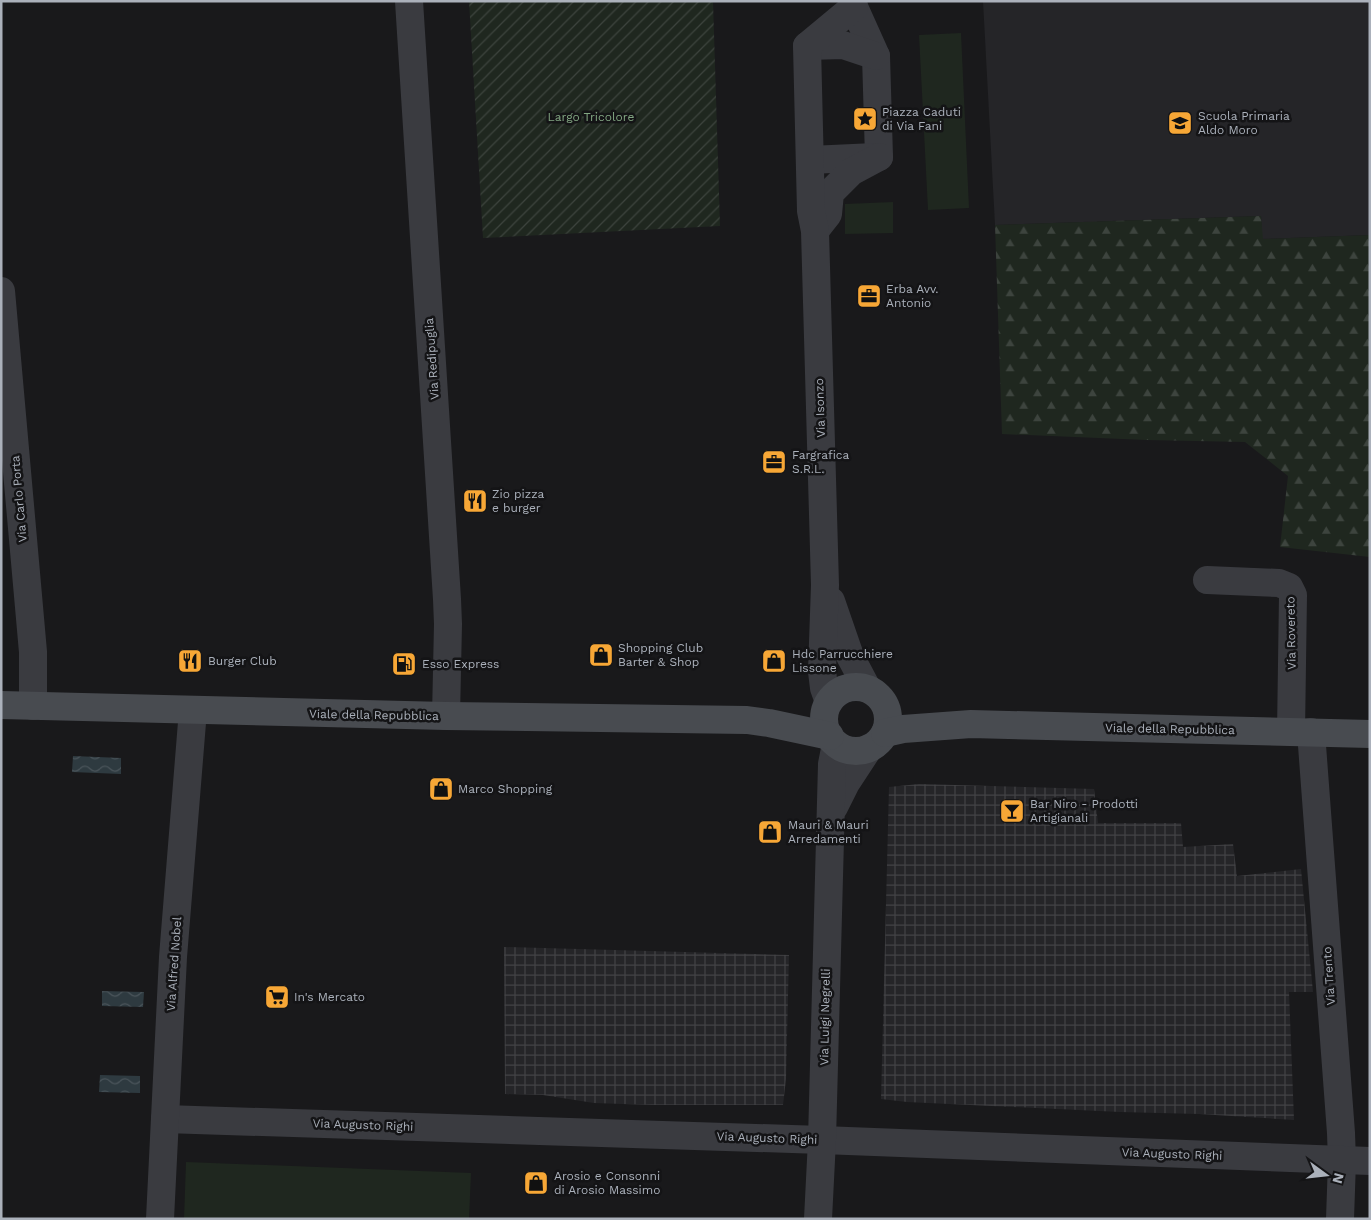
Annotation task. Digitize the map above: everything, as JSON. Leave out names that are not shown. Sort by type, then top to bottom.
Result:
[{"type":"street","name":"Via Redipuglia","points":[[409,1],[448,615],[446,716]]},
{"type":"street","points":[[807,46],[854,4],[876,56],[879,157]]},
{"type":"street","points":[[807,46],[843,46],[876,56]]},
{"type":"street","name":"Via Isonzo","points":[[807,46],[810,211],[815,231],[825,585],[822,671],[827,705]]},
{"type":"street","points":[[810,160],[879,157]]},
{"type":"street","points":[[815,231],[828,214],[830,193],[851,172],[879,157]]},
{"type":"street","name":"Via Carlo Porta","points":[[1,291],[33,652],[33,706]]},
{"type":"street","name":"Via Rovereto","points":[[1207,580],[1280,583],[1288,587],[1293,595],[1301,732]]},
{"type":"street","name":"Via Isonzo","points":[[825,585],[850,656],[874,694]]},
{"type":"street","name":"Viale della Repubblica","points":[[747,720],[827,705],[836,694],[845,688],[856,686],[909,709],[971,724]]},
{"type":"street","points":[[874,694],[886,707],[888,716],[888,725],[877,741]]},
{"type":"street","name":"Viale della Repubblica","points":[[1,705],[446,716],[747,720],[769,723],[833,740],[846,749],[857,751],[903,729],[971,724],[1370,734]]},
{"type":"street","points":[[827,705],[824,718],[825,728],[833,740]]},
{"type":"street","name":"Via Alfred Nobel","points":[[160,1219],[173,957],[193,710]]},
{"type":"street","name":"Via Trento","points":[[1301,732],[1342,1161],[1340,1219]]},
{"type":"street","name":"Via Luigi Negrelli","points":[[818,1219],[822,1140],[833,740]]},
{"type":"street","name":"Via Luigi Negrelli","points":[[830,816],[846,783],[877,741]]},
{"type":"street","name":"Via Augusto Righi","points":[[165,1119],[822,1140],[1370,1161]]},
{"type":"shaded area","name":"Scuola Primaria Aldo Moro","points":[[983,1],[1370,1],[1370,235],[1262,239],[1261,216],[995,225]]},
{"type":"shaded area","points":[[919,784],[1094,789],[1098,823],[1181,823],[1183,847],[1233,844],[1237,876],[1301,869],[1313,992],[1289,992],[1294,1120],[1199,1114],[907,1102],[881,1099],[889,787]]},
{"type":"shaded area","points":[[504,947],[789,955],[786,1079],[783,1105],[594,1103],[543,1095],[505,1094]]},
{"type":"green space","name":"Largo Tricolore","points":[[469,1],[713,1],[720,226],[483,238]]},
{"type":"green space","points":[[961,33],[969,208],[928,210],[919,35]]},
{"type":"green space","points":[[893,202],[893,233],[845,234],[845,204]]},
{"type":"green space","points":[[1261,216],[1263,239],[1370,235],[1370,557],[1280,547],[1288,476],[1245,442],[1002,434],[995,225]]},
{"type":"green space","points":[[186,1162],[471,1173],[469,1219],[184,1219]]},
{"type":"water","points":[[73,756],[121,758],[121,774],[72,772]]},
{"type":"water","points":[[102,991],[144,992],[143,1007],[102,1006]]},
{"type":"water","points":[[100,1075],[140,1076],[140,1093],[99,1092]]},
{"type":"place","name":"Piazza Caduti di Via Fani","points":[[865,119]]},
{"type":"place","name":"Scuola Primaria Aldo Moro","points":[[1180,123]]},
{"type":"place","name":"Erba Avv. Antonio","points":[[869,296]]},
{"type":"place","name":"Fargrafica S.R.L.","points":[[774,462]]},
{"type":"place","name":"Zio pizza e burger","points":[[475,501]]},
{"type":"place","name":"Shopping Club Barter & Shop","points":[[601,655]]},
{"type":"place","name":"Burger Club","points":[[190,661]]},
{"type":"place","name":"Hdc Parrucchiere Lissone","points":[[774,661]]},
{"type":"place","name":"Esso Express","points":[[404,664]]},
{"type":"place","name":"Marco Shopping","points":[[441,789]]},
{"type":"place","name":"Bar Niro - Prodotti Artigianali","points":[[1012,811]]},
{"type":"place","name":"Mauri & Mauri Arredamenti","points":[[770,832]]},
{"type":"place","name":"In's Mercato","points":[[277,997]]},
{"type":"place","name":"Arosio e Consonni di Arosio Massimo","points":[[536,1183]]}]
